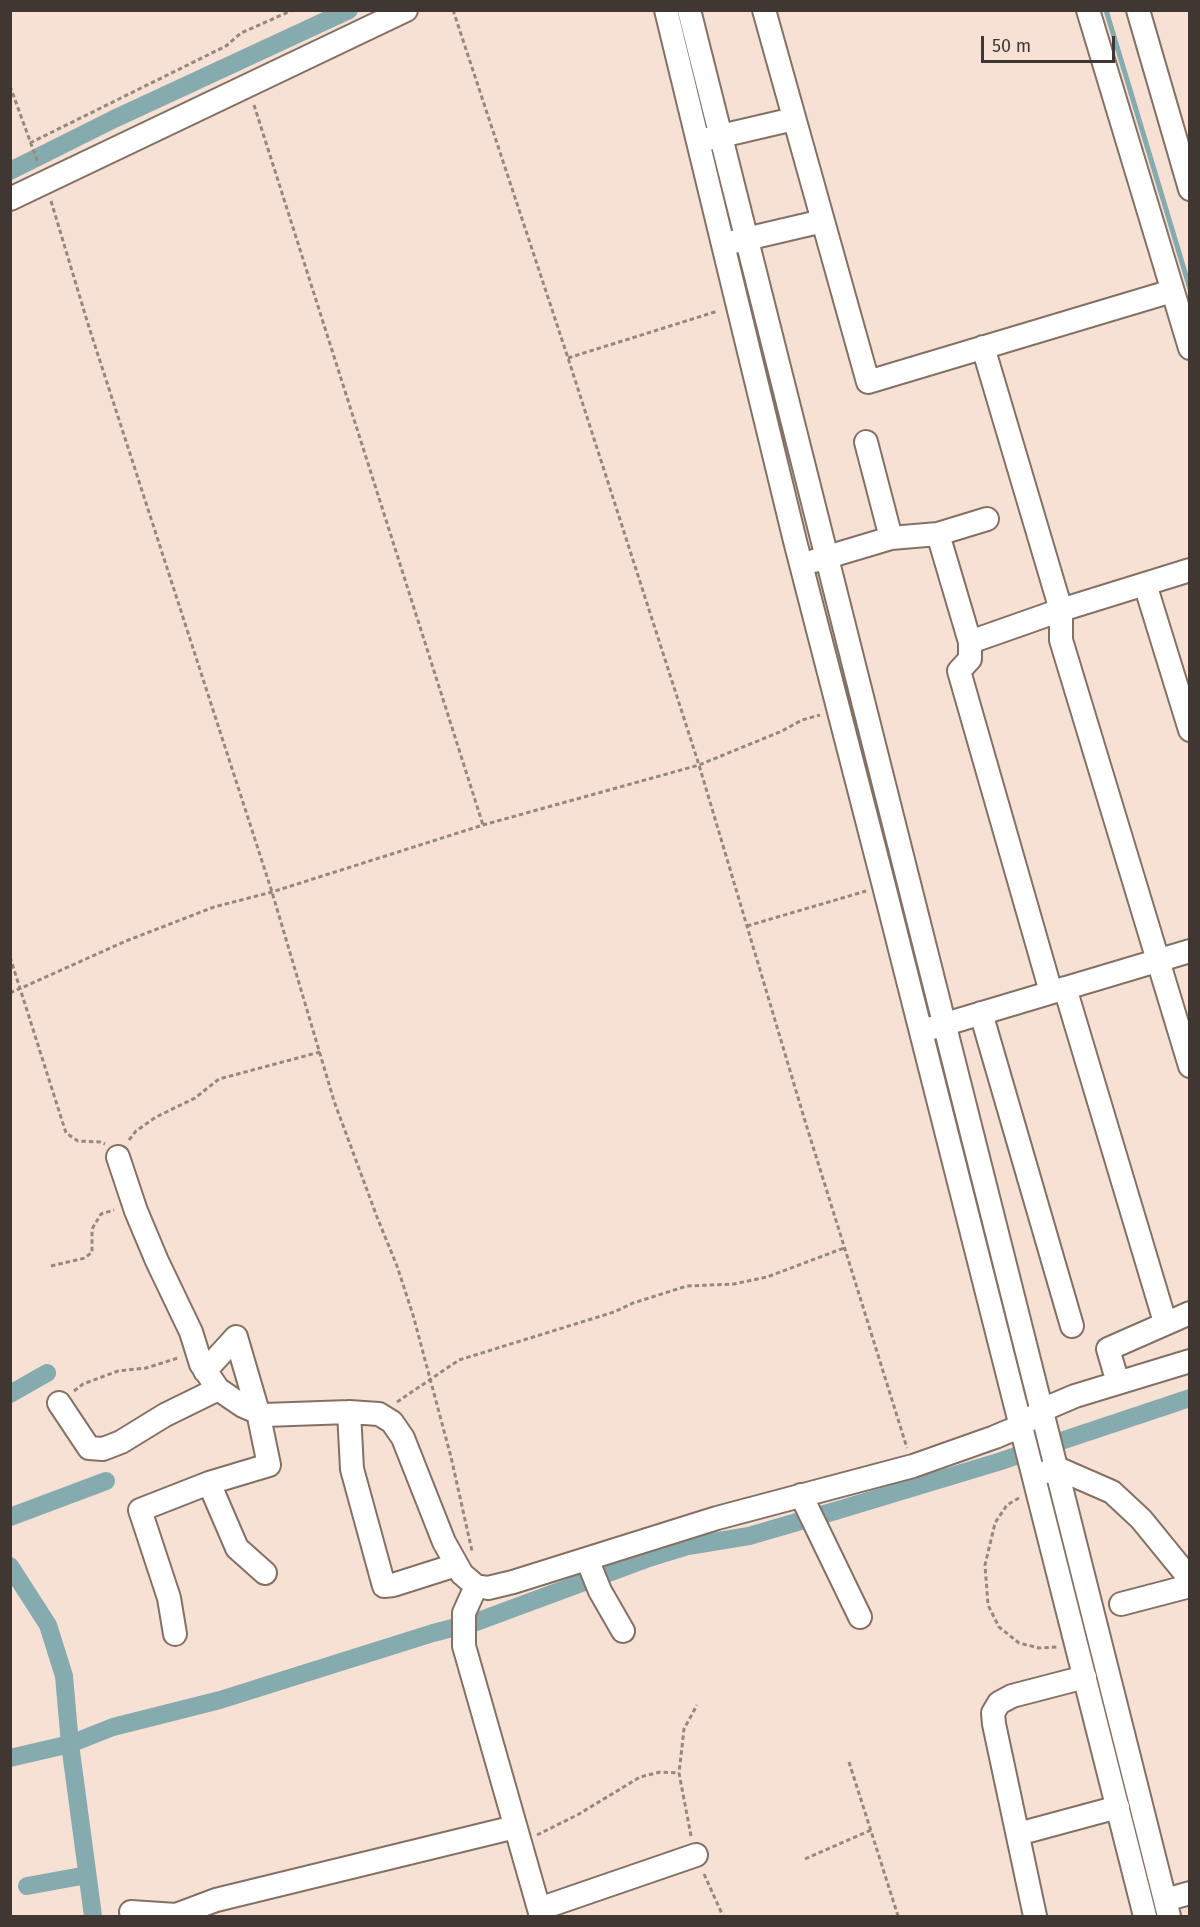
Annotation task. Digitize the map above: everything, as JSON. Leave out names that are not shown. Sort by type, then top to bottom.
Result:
[{"type":"street","points":[[10,199],[406,10]]},
{"type":"street","points":[[666,10],[801,565],[1145,1917]]},
{"type":"street","points":[[689,10],[1167,1908],[1190,1893]]},
{"type":"street","points":[[764,10],[868,382],[1172,291]]},
{"type":"street","points":[[1088,10],[1190,348]]},
{"type":"street","points":[[1138,10],[1190,189]]},
{"type":"street","points":[[698,142],[794,119]]},
{"type":"street","points":[[723,245],[823,220]]},
{"type":"street","points":[[983,347],[1060,610],[1061,640],[1190,1066]]},
{"type":"street","points":[[866,442],[891,538]]},
{"type":"street","points":[[801,565],[891,538],[938,534],[987,519]]},
{"type":"street","points":[[938,534],[970,642],[970,659],[959,671],[1058,990],[1165,1322]]},
{"type":"street","points":[[970,642],[1060,610],[1190,570]]},
{"type":"street","points":[[1145,584],[1190,730]]},
{"type":"street","points":[[921,1031],[1190,951]]},
{"type":"street","points":[[981,1013],[1072,1326]]},
{"type":"street","points":[[117,1157],[157,1261],[191,1332],[205,1369],[243,1406],[264,1415],[349,1412],[379,1414],[392,1422],[403,1438],[444,1542],[462,1574],[476,1586],[488,1588],[589,1564],[717,1518],[805,1501],[995,1437],[1023,1433],[1042,1410],[1075,1396],[1190,1361]]},
{"type":"street","points":[[1118,1383],[1108,1349],[1165,1322],[1190,1313]]},
{"type":"street","points":[[59,1403],[89,1448],[103,1449],[121,1443],[165,1415],[236,1337],[258,1412],[268,1465],[208,1483],[140,1510],[169,1598],[175,1634]]},
{"type":"street","points":[[349,1412],[352,1469],[384,1586],[456,1565]]},
{"type":"street","points":[[1034,1477],[1055,1462]]},
{"type":"street","points":[[1055,1462],[1112,1492],[1141,1519],[1190,1579]]},
{"type":"street","points":[[208,1483],[237,1548],[265,1573]]},
{"type":"street","points":[[805,1501],[860,1617]]},
{"type":"street","points":[[589,1564],[600,1591],[623,1631]]},
{"type":"street","points":[[476,1586],[464,1613],[465,1646],[540,1913],[696,1855]]},
{"type":"street","points":[[1121,1604],[1190,1586]]},
{"type":"street","points":[[1035,1917],[993,1713],[999,1703],[1012,1696],[1085,1677]]},
{"type":"street","points":[[1018,1834],[1118,1807]]},
{"type":"street","points":[[131,1912],[176,1915],[216,1900],[517,1835]]},
{"type":"path","points":[[10,86],[30,143],[226,46],[241,33],[293,10]]},
{"type":"path","points":[[453,10],[699,765],[844,1248],[913,1466]]},
{"type":"path","points":[[248,86],[483,825]]},
{"type":"path","points":[[45,182],[88,324],[272,892],[342,1122],[376,1217],[397,1266],[430,1379],[472,1548],[476,1586]]},
{"type":"path","points":[[568,358],[738,304]]},
{"type":"path","points":[[10,993],[126,941],[214,907],[272,892],[483,825],[699,765],[782,731],[802,720],[839,709]]},
{"type":"path","points":[[747,926],[884,886]]},
{"type":"path","points":[[10,957],[66,1133],[78,1141],[100,1142],[108,1146],[117,1157],[136,1131],[156,1117],[195,1098],[219,1079],[320,1052]]},
{"type":"path","points":[[51,1266],[85,1258],[92,1252],[92,1229],[101,1214],[133,1203]]},
{"type":"path","points":[[379,1414],[459,1360],[614,1312],[633,1303],[687,1286],[734,1284],[767,1277],[844,1248]]},
{"type":"path","points":[[59,1403],[83,1384],[118,1371],[146,1368],[205,1369]]},
{"type":"path","points":[[1034,1477],[1007,1505],[995,1522],[985,1565],[988,1605],[999,1628],[1019,1643],[1039,1648],[1077,1646]]},
{"type":"path","points":[[697,1705],[684,1729],[679,1773],[685,1811],[696,1855],[723,1917]]},
{"type":"path","points":[[849,1762],[898,1917]]},
{"type":"path","points":[[517,1835],[569,1819],[640,1777],[660,1773],[679,1773]]},
{"type":"path","points":[[805,1859],[871,1830]]},
{"type":"waterway","points":[[10,171],[114,119],[349,10]]},
{"type":"waterway","points":[[1106,10],[1190,289]]},
{"type":"waterway","points":[[10,1394],[47,1373]]},
{"type":"waterway","points":[[10,1758],[70,1744],[113,1727],[220,1700],[433,1633],[476,1622],[646,1559],[688,1546],[749,1536],[835,1511],[998,1462],[1190,1398]]},
{"type":"waterway","points":[[10,1517],[106,1481]]},
{"type":"waterway","points":[[10,1566],[48,1625],[64,1676],[70,1744],[93,1916]]},
{"type":"waterway","points":[[27,1886],[87,1875]]}]
